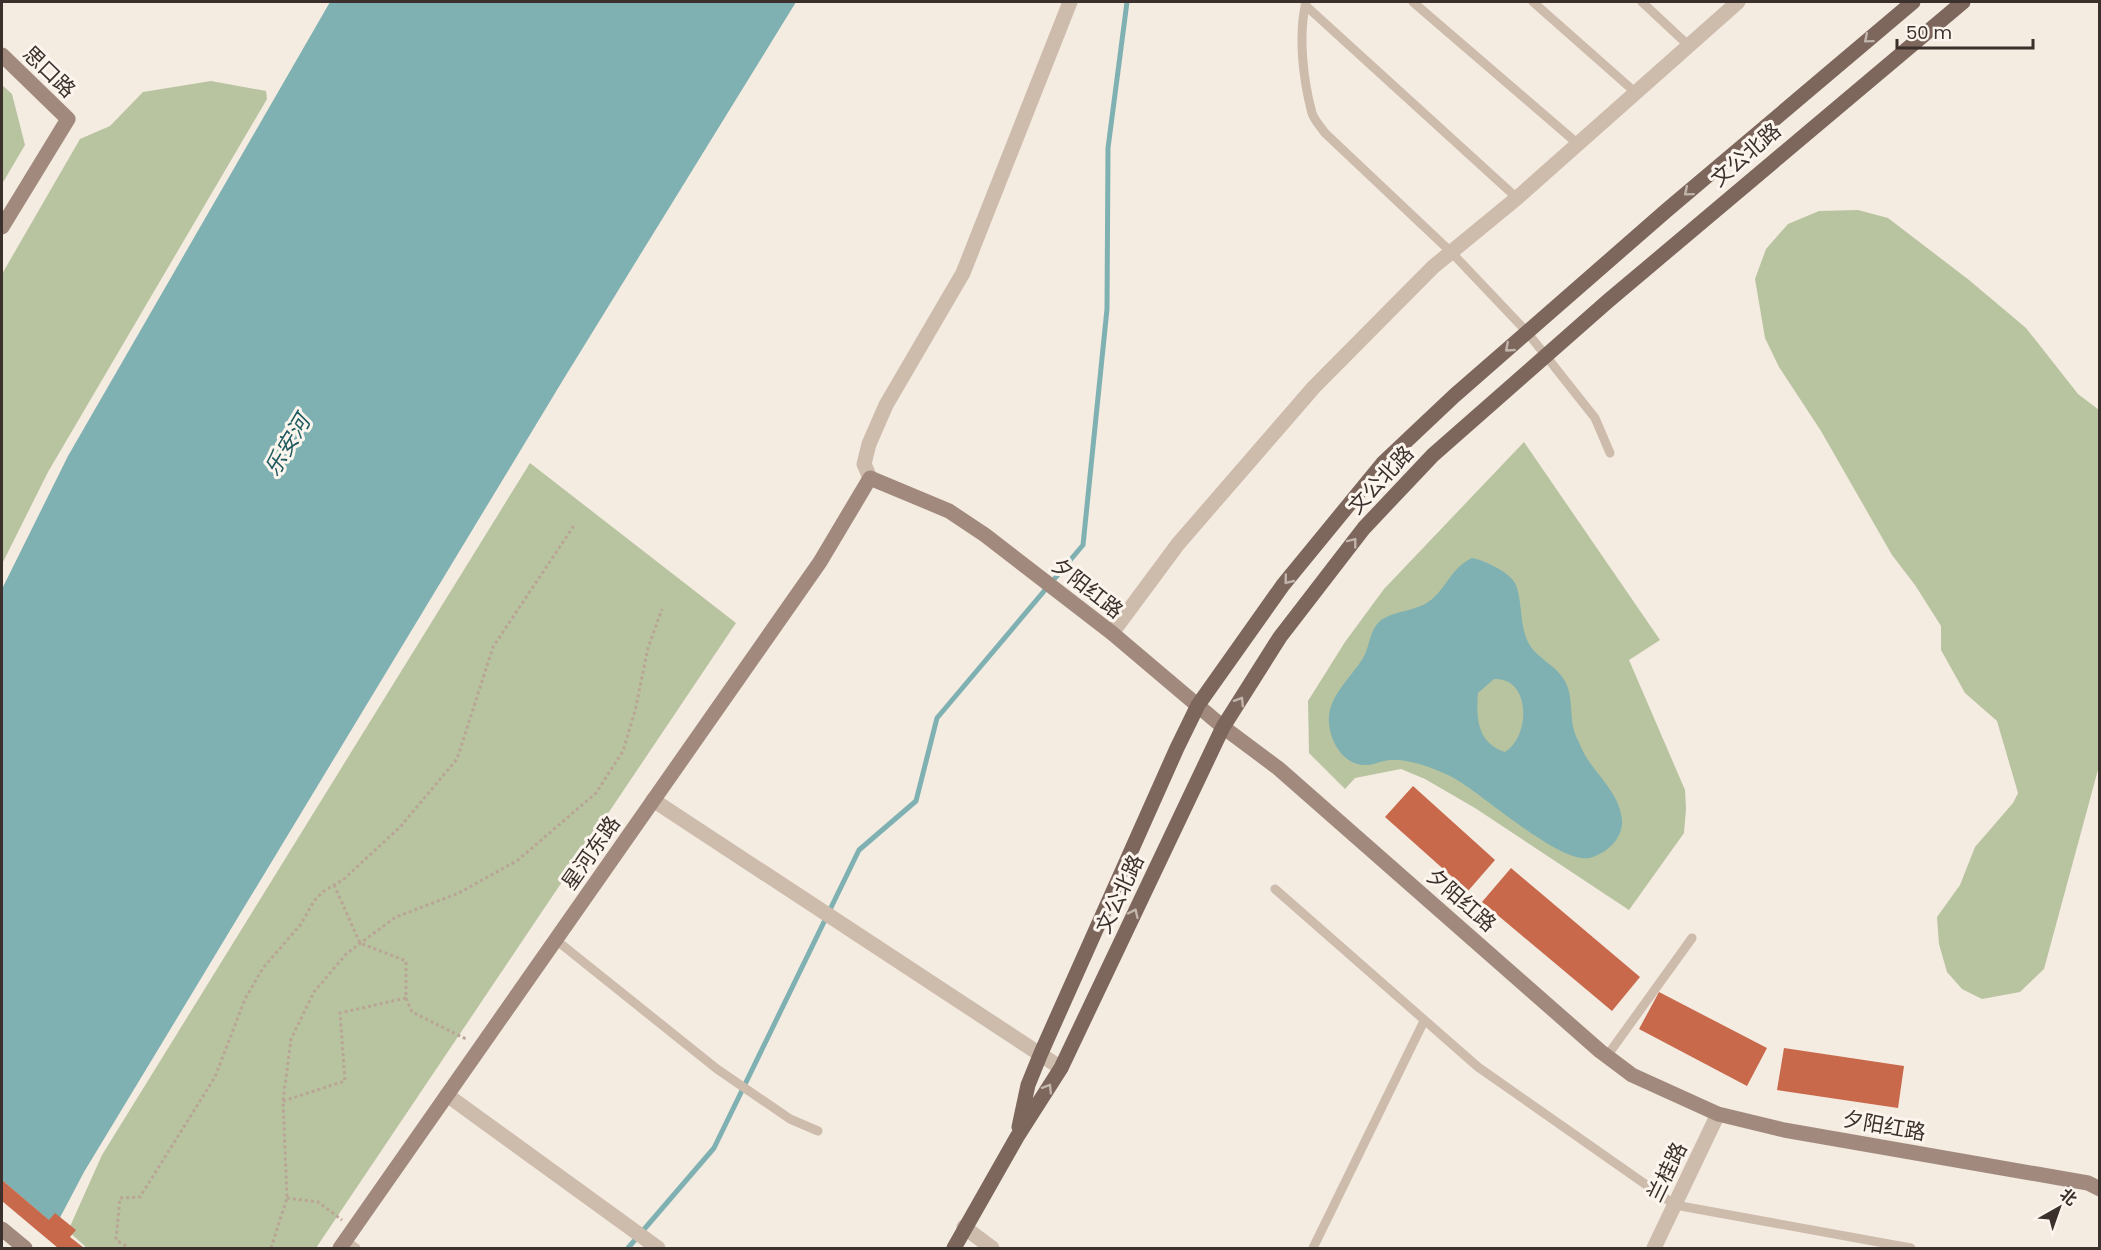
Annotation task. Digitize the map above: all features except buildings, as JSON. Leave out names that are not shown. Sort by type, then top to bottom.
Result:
[{"type":"main road","name":"文公北路","points":[[1017,1137],[1028,1085],[1041,1053],[1198,705],[1283,585],[1383,463],[1527,332],[1913,2]]},
{"type":"main road","name":"文公北路","points":[[954,1248],[1017,1137],[1061,1068],[1223,727],[1280,637],[1364,528],[1432,455],[1960,2]]},
{"type":"street","points":[[870,478],[864,464],[869,444],[886,405],[963,273],[1070,2]]},
{"type":"street","points":[[1112,633],[1178,544],[1314,387],[1433,267],[1517,198],[1738,2]]},
{"type":"street","name":"思口路","points":[[2,55],[68,119],[2,227]]},
{"type":"street","name":"夕阳红路","points":[[870,478],[949,511],[1112,633],[1223,727],[1278,768],[1607,1056],[1632,1075],[1718,1114],[1784,1130],[2088,1183],[2100,1189]]},
{"type":"street","name":"星河东路","points":[[349,1242],[447,1095],[820,562],[870,478]]},
{"type":"street","points":[[653,800],[1061,1068]]},
{"type":"street","points":[[447,1095],[654,1245]]},
{"type":"street","name":"兰桂路","points":[[1654,1248],[1718,1114]]},
{"type":"street","points":[[964,1227],[992,1248]]},
{"type":"street","points":[[2,1229],[25,1248]]},
{"type":"lane","points":[[1413,2],[1578,144]]},
{"type":"lane","points":[[1533,2],[1635,92]]},
{"type":"lane","points":[[1642,2],[1688,45]]},
{"type":"lane","points":[[1305,3],[1302,17],[1305,70],[1312,116],[1325,133],[1451,252],[1527,332],[1595,418],[1610,453]]},
{"type":"lane","points":[[1305,3],[1517,198]]},
{"type":"lane","points":[[1275,889],[1478,1067],[1675,1205],[1911,1248]]},
{"type":"lane","points":[[1607,1056],[1692,938]]},
{"type":"lane","points":[[556,940],[734,1080],[790,1119],[818,1131]]},
{"type":"lane","points":[[1313,1248],[1424,1021]]},
{"type":"path","points":[[126,1246],[116,1240],[120,1197],[140,1197],[215,1077],[245,999],[263,968],[301,924],[314,901],[344,879],[401,826],[457,759],[493,647],[575,524]]},
{"type":"path","points":[[271,1248],[287,1198],[283,1101],[291,1039],[314,992],[347,952],[396,917],[459,892],[518,860],[596,793],[623,751],[635,711],[648,648],[662,609]]},
{"type":"path","points":[[334,885],[360,943],[406,961],[406,998],[412,1012],[482,1046]]},
{"type":"path","points":[[283,1101],[345,1081],[339,1013],[406,998]]},
{"type":"path","points":[[287,1198],[318,1202],[349,1242]]},
{"type":"green space","points":[[211,81],[266,91],[267,99],[48,472],[2,564],[2,274],[80,139],[110,126],[143,92]]},
{"type":"green space","points":[[2,85],[12,94],[25,145],[2,184]]},
{"type":"green space","points":[[1858,210],[1888,218],[1969,280],[2026,328],[2078,394],[2099,410],[2099,766],[2044,969],[2020,992],[1982,999],[1962,989],[1947,972],[1939,944],[1937,917],[1960,885],[1975,847],[2013,803],[2018,793],[1997,721],[1965,693],[1941,650],[1941,626],[1915,585],[1892,555],[1821,431],[1779,367],[1765,338],[1755,279],[1766,249],[1788,224],[1819,211]]},
{"type":"green space","points":[[1524,442],[1660,640],[1629,660],[1685,790],[1684,833],[1629,910],[1475,808],[1425,779],[1401,769],[1355,778],[1345,789],[1309,753],[1308,701],[1345,642],[1384,589]]},
{"type":"green space","points":[[530,463],[736,623],[316,1248],[87,1248],[68,1231],[102,1155]]},
{"type":"water","name":"乐安河","points":[[330,2],[796,2],[563,380],[84,1172],[44,1248],[2,1248],[2,589],[68,456]]},
{"type":"water","points":[[1472,558],[1483,561],[1512,579],[1519,597],[1523,628],[1528,642],[1535,652],[1559,673],[1567,685],[1576,736],[1586,757],[1614,795],[1622,820],[1620,833],[1614,843],[1593,857],[1580,858],[1543,841],[1465,785],[1439,771],[1402,760],[1360,765],[1346,758],[1332,738],[1329,713],[1332,704],[1363,658],[1376,625],[1386,617],[1419,607],[1431,600],[1465,562]],"holes":[[[1494,679],[1506,681],[1515,687],[1521,697],[1523,721],[1514,744],[1505,752],[1496,748],[1484,736],[1478,720],[1477,702],[1478,693]]]},
{"type":"pier","points":[[2,1180],[58,1228],[48,1248],[2,1248]]},
{"type":"waterway","points":[[628,1248],[714,1148],[859,850],[916,801],[937,718],[1083,545],[1107,309],[1108,148],[1127,2]]}]
